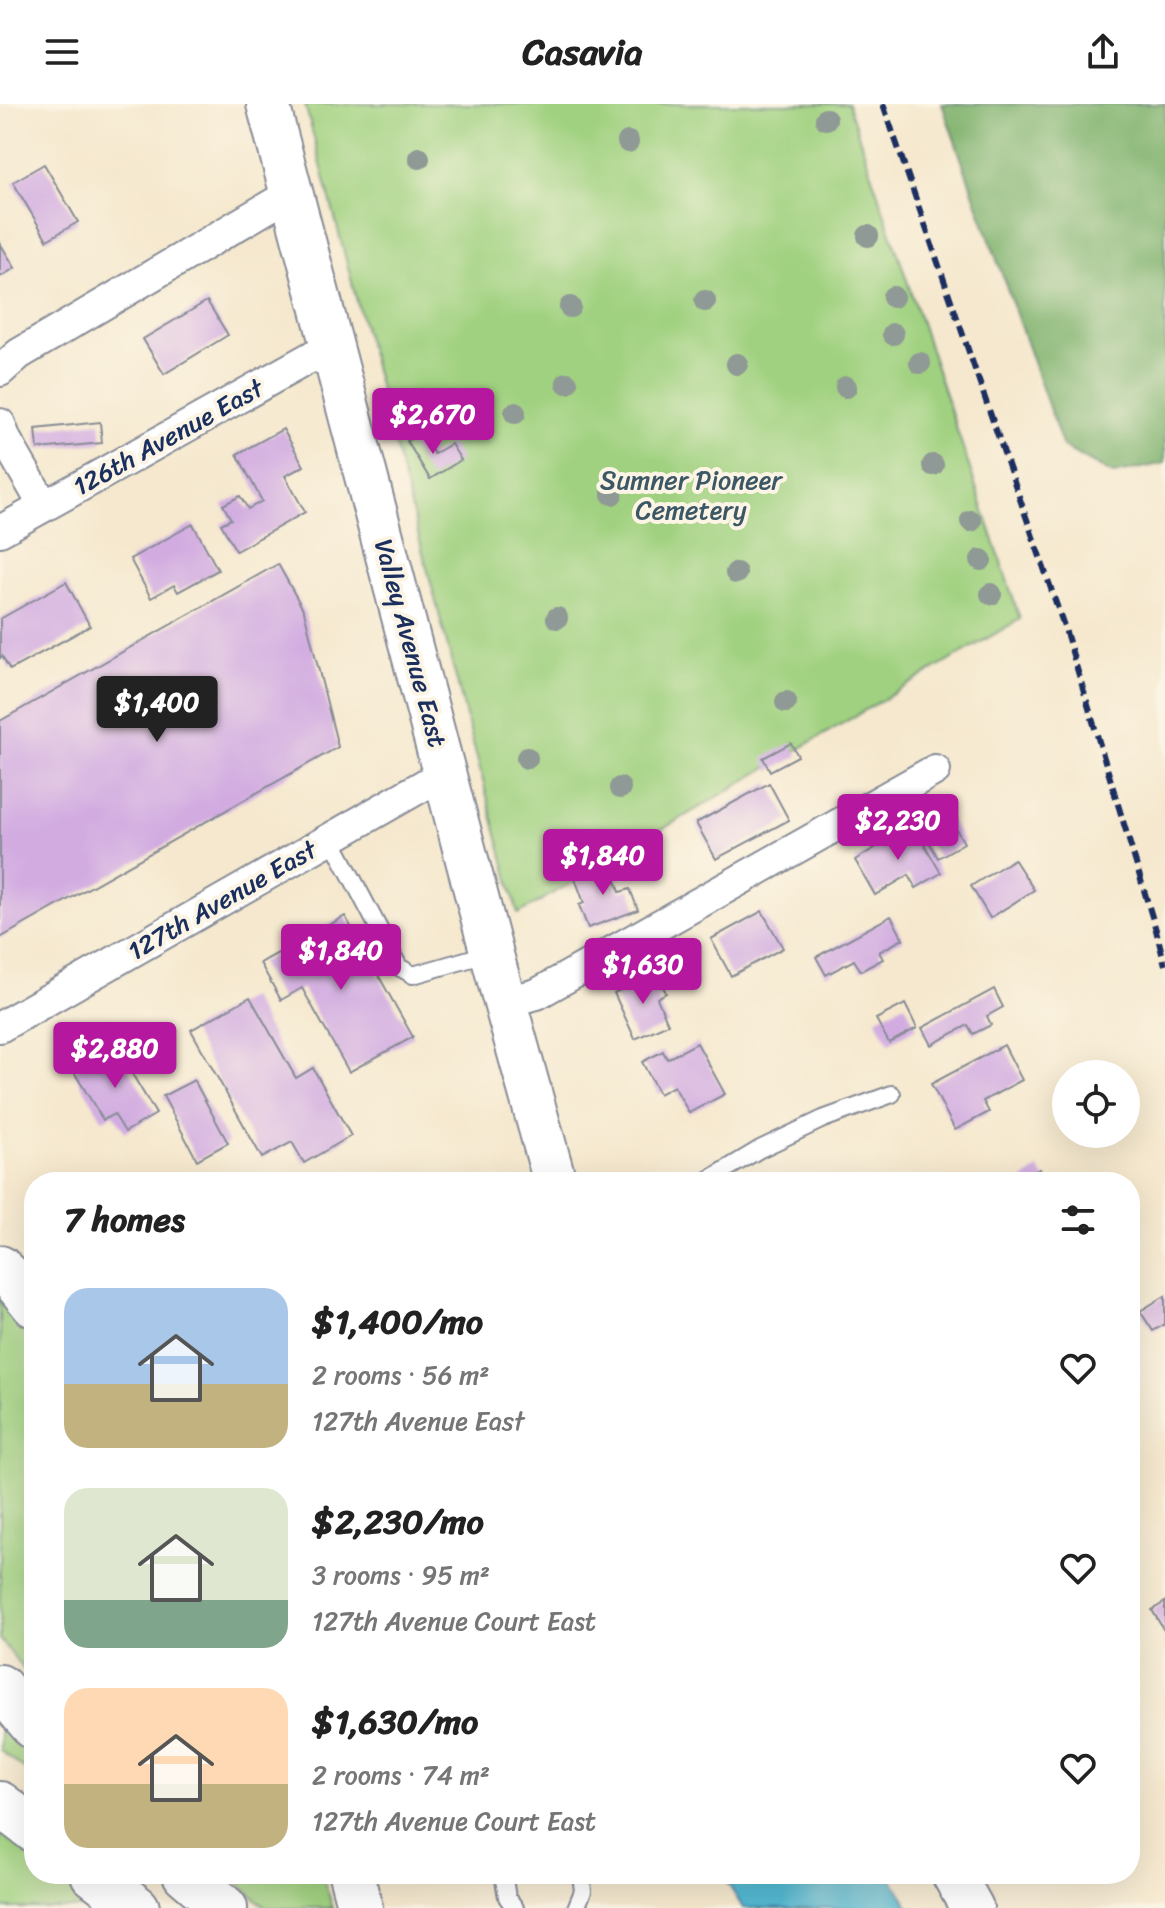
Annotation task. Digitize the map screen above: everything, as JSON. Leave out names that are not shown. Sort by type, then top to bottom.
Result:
[{"type":"highway","points":[[0,1268],[24,1293]]},
{"type":"highway","points":[[0,1687],[24,1715]]},
{"type":"highway","points":[[0,1804],[24,1822]]},
{"type":"highway","points":[[106,1884],[137,1908]]},
{"type":"highway","points":[[197,1884],[225,1908]]},
{"type":"highway","points":[[354,1884],[360,1908]]},
{"type":"main road","name":"Valley Avenue East","points":[[268,104],[552,1172]]},
{"type":"main road","points":[[959,1884],[972,1908]]},
{"type":"street","points":[[1,370],[19,354],[292,193]]},
{"type":"street","name":"126th Avenue East","points":[[0,531],[311,357],[338,363]]},
{"type":"street","points":[[0,424],[44,506]]},
{"type":"street","points":[[505,1002],[537,994],[935,770]]},
{"type":"street","name":"127th Avenue East","points":[[0,1027],[445,773]]},
{"type":"lane","points":[[331,838],[399,967],[413,975],[492,953]]},
{"type":"lane","points":[[722,1172],[760,1149],[823,1119],[892,1094]]},
{"type":"lane","points":[[505,1884],[507,1897],[515,1908]]},
{"type":"lane","points":[[576,1908],[583,1891],[582,1884]]},
{"type":"green space","name":"Sumner Pioneer Cemetery","points":[[305,104],[848,104],[1020,619],[518,914]]},
{"type":"green space","points":[[942,104],[1165,104],[1165,463],[1113,474],[1063,447]]},
{"type":"green space","points":[[0,1299],[24,1327],[24,1670],[0,1639]]},
{"type":"green space","points":[[0,1721],[24,1749],[24,1769],[0,1750]]},
{"type":"green space","points":[[0,1833],[24,1851],[24,1884],[67,1884],[98,1908],[0,1908]]},
{"type":"green space","points":[[240,1884],[325,1884],[333,1908],[266,1908]]},
{"type":"water","points":[[728,1884],[895,1884],[909,1908],[743,1908]]},
{"type":"building","points":[[44,164],[78,222],[47,240],[13,182]]},
{"type":"building","points":[[0,243],[15,268],[0,277]]},
{"type":"building","points":[[207,301],[228,335],[164,374],[143,339]]},
{"type":"building","points":[[100,422],[102,443],[38,449],[36,429]]},
{"type":"building","points":[[283,429],[304,466],[285,476],[305,512],[236,551],[221,524],[231,519],[223,505],[240,496],[248,509],[262,501],[237,454]]},
{"type":"building","points":[[420,432],[434,454],[451,444],[461,460],[430,479],[407,441]]},
{"type":"building","points":[[193,524],[218,570],[178,592],[174,585],[151,598],[130,559]]},
{"type":"building","points":[[278,564],[304,611],[338,747],[0,938],[0,721]]},
{"type":"building","points":[[66,582],[90,626],[10,670],[2,656],[0,658],[0,619]]},
{"type":"building","points":[[791,743],[798,756],[770,771],[763,758]]},
{"type":"building","points":[[769,783],[789,820],[716,859],[696,823]]},
{"type":"building","points":[[945,810],[964,843],[938,858],[919,824]]},
{"type":"building","points":[[913,825],[941,873],[916,888],[909,875],[875,895],[855,860]]},
{"type":"building","points":[[1014,859],[1034,890],[990,918],[971,886]]},
{"type":"building","points":[[610,865],[620,892],[630,889],[638,910],[588,928],[579,905],[584,903],[575,878]]},
{"type":"building","points":[[762,911],[783,948],[731,976],[711,939]]},
{"type":"building","points":[[345,916],[413,1037],[349,1072],[302,988],[281,1000],[260,963]]},
{"type":"building","points":[[891,916],[903,939],[879,952],[883,959],[861,971],[854,960],[826,975],[816,957]]},
{"type":"building","points":[[657,973],[666,993],[657,998],[668,1024],[635,1039],[614,993]]},
{"type":"building","points":[[994,989],[1003,1007],[987,1016],[991,1025],[973,1034],[968,1025],[931,1045],[922,1028]]},
{"type":"building","points":[[250,997],[296,1078],[313,1068],[351,1136],[304,1163],[292,1142],[262,1158],[191,1030]]},
{"type":"building","points":[[905,1004],[917,1028],[889,1043],[876,1019]]},
{"type":"building","points":[[697,1043],[725,1094],[689,1113],[674,1086],[659,1094],[642,1062],[663,1051],[667,1059]]},
{"type":"building","points":[[1004,1045],[1022,1080],[983,1101],[989,1112],[955,1130],[931,1084]]},
{"type":"building","points":[[116,1047],[156,1114],[125,1132],[114,1114],[103,1120],[74,1072]]},
{"type":"building","points":[[194,1080],[228,1143],[197,1160],[163,1096]]},
{"type":"building","points":[[1165,1296],[1165,1324],[1153,1331],[1140,1311]]},
{"type":"building","points":[[1165,1602],[1165,1632],[1152,1610]]},
{"type":"railway","points":[[883,104],[1065,629],[1165,965]]}]
